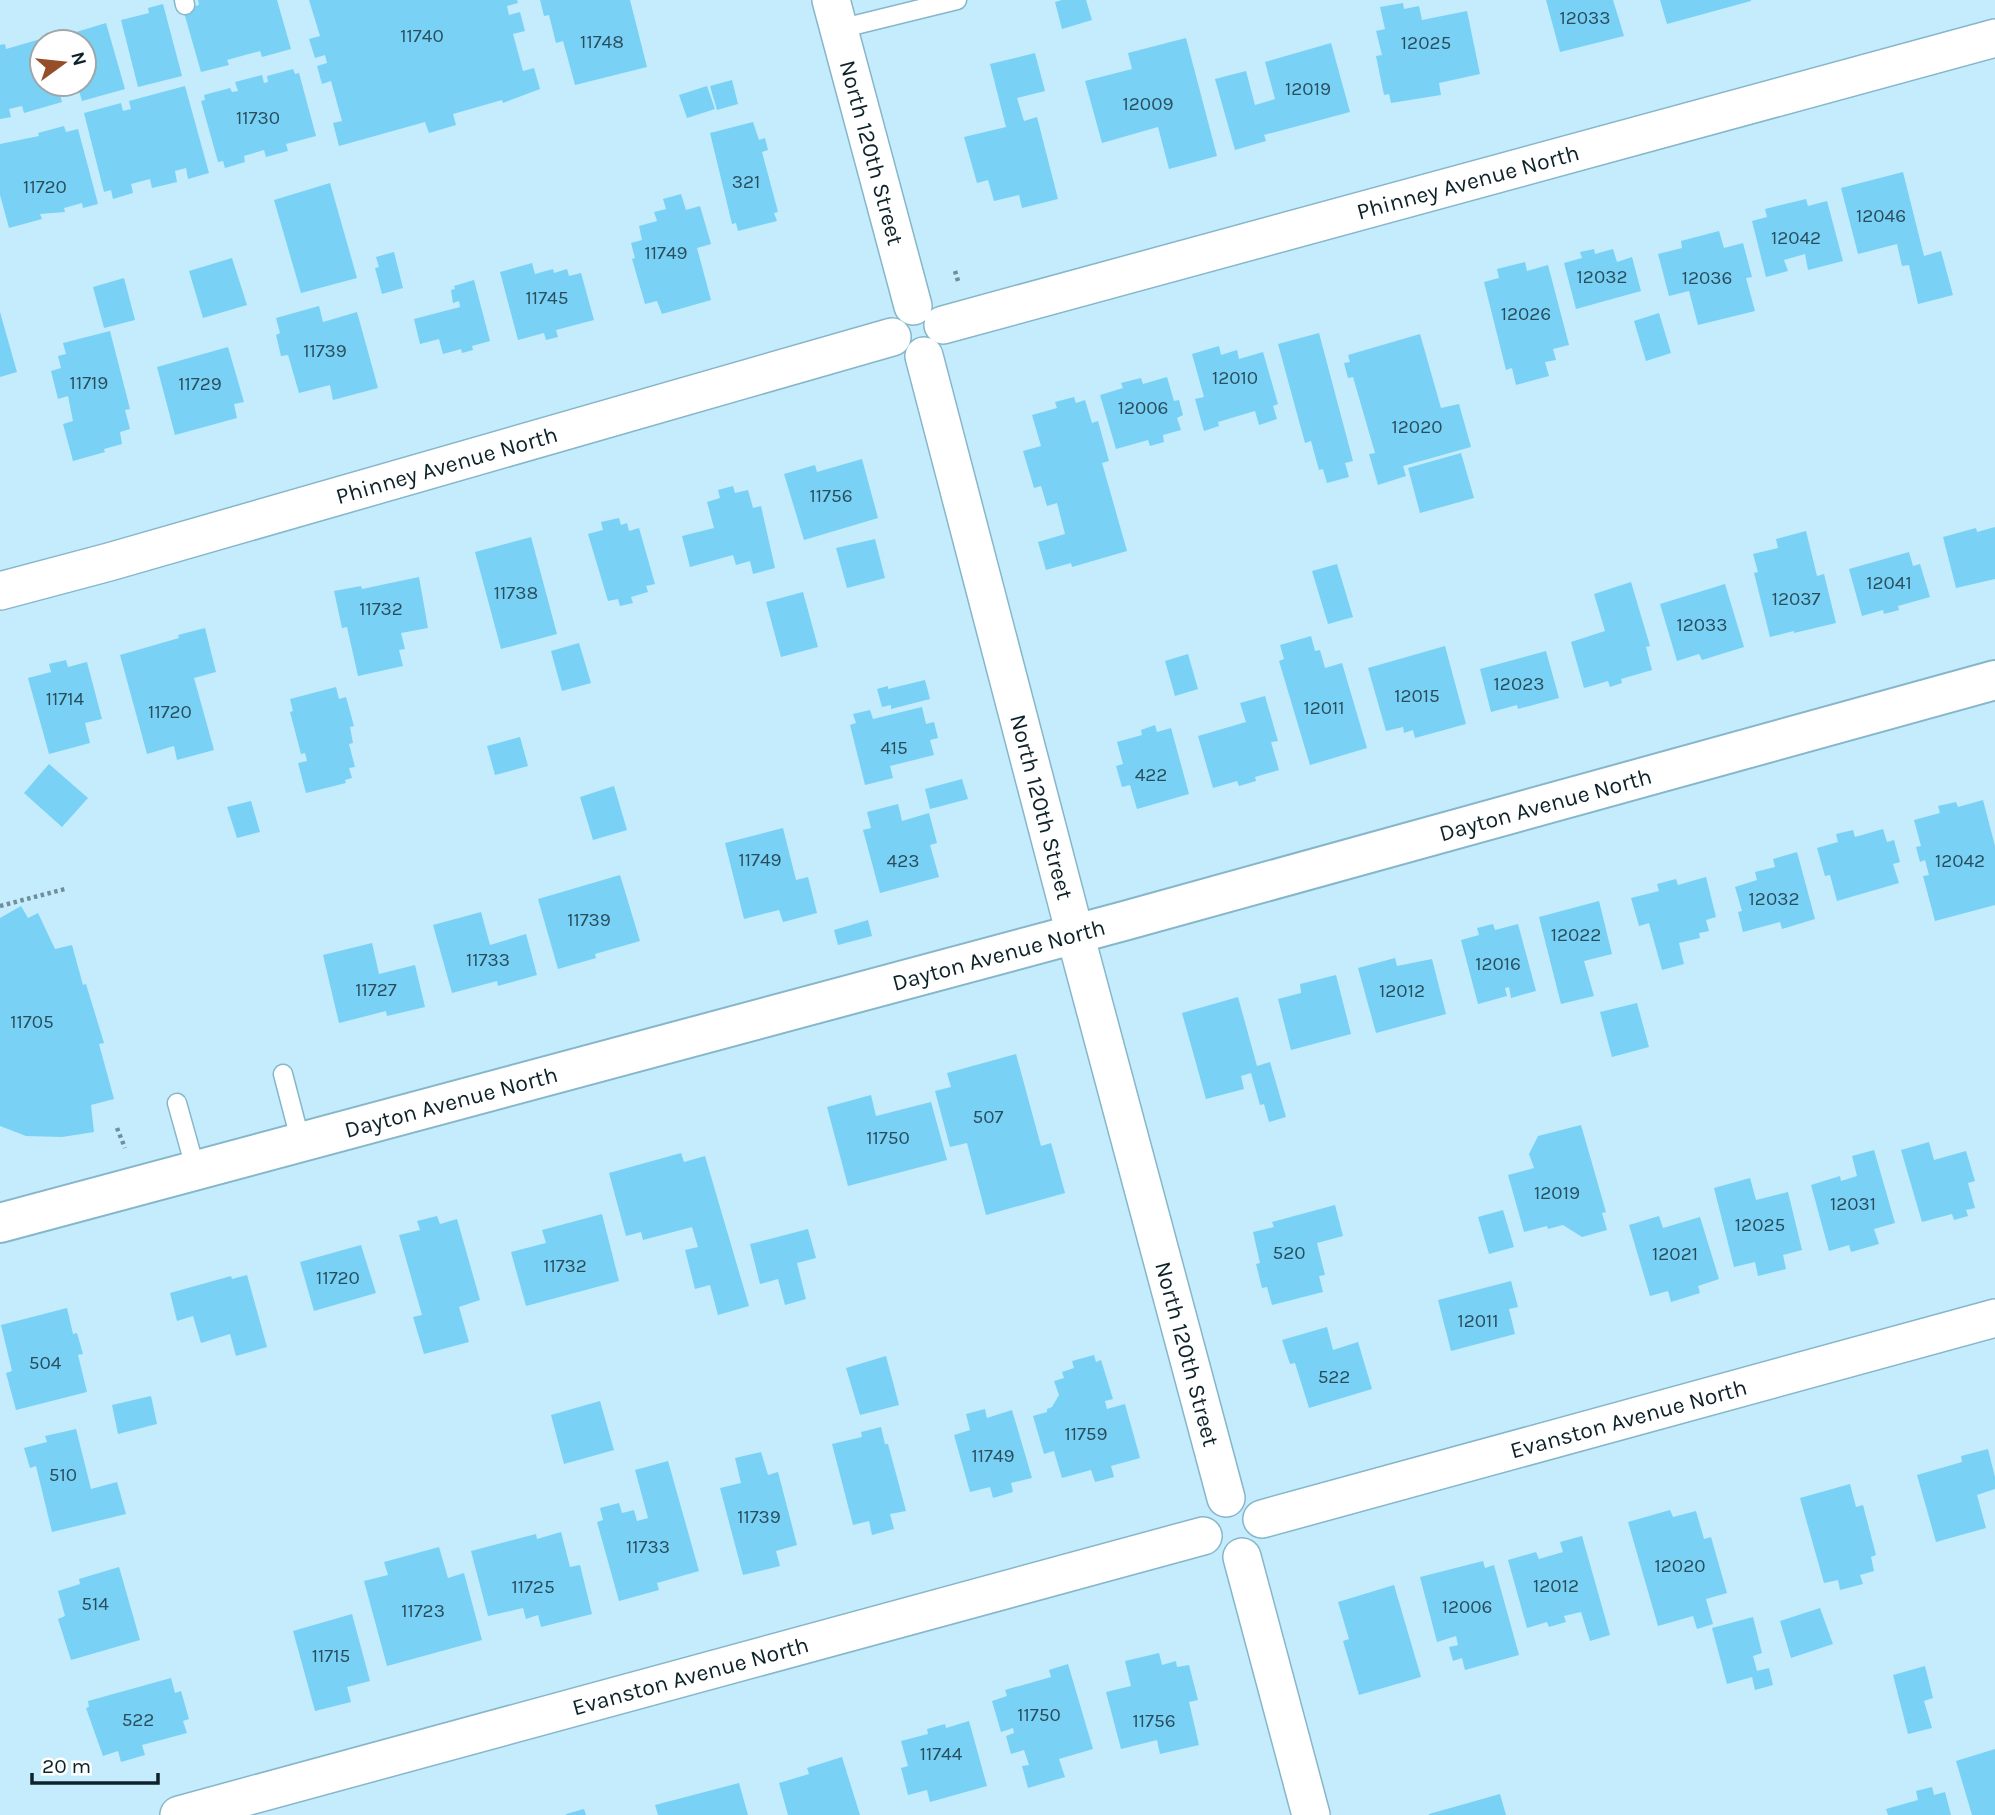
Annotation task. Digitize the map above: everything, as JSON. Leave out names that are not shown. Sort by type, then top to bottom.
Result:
[{"type":"street","name":"North 120th Street","points":[[835,15],[928,315]]},
{"type":"street","name":"Phinney Avenue North","points":[[928,315],[1995,38]]},
{"type":"street","points":[[899,312],[928,315],[942,340],[938,347],[924,356],[908,356],[895,345],[892,337],[893,320],[899,312]]},
{"type":"street","name":"Phinney Avenue North","points":[[0,591],[136,555],[892,337]]},
{"type":"street","name":"North 120th Street","points":[[924,356],[1226,1498]]},
{"type":"street","name":"Dayton Avenue North","points":[[0,1223],[1075,934],[1995,680]]},
{"type":"street","name":"Evanston Avenue North","points":[[1262,1519],[1995,1318]]},
{"type":"street","points":[[1241,1498],[1258,1510],[1262,1519],[1264,1528],[1257,1546],[1242,1557],[1224,1557],[1214,1553],[1203,1536],[1205,1515],[1220,1499],[1241,1498]]},
{"type":"street","name":"Evanston Avenue North","points":[[179,1815],[1203,1536]]},
{"type":"street","points":[[1242,1557],[1311,1815]]},
{"type":"lane","points":[[835,15],[957,0]]},
{"type":"lane","points":[[283,1074],[302,1143]]},
{"type":"lane","points":[[177,1103],[196,1171]]},
{"type":"path","points":[[0,906],[65,889]]},
{"type":"path","points":[[117,1128],[126,1149]]},
{"type":"building","points":[[198,0],[277,0],[291,49],[262,57],[260,51],[227,60],[229,65],[201,72],[183,9],[199,5]]},
{"type":"building","points":[[309,0],[517,0],[518,3],[507,6],[509,15],[520,12],[525,31],[513,34],[523,71],[534,68],[540,89],[503,103],[502,100],[453,114],[456,125],[429,133],[425,122],[339,146],[333,123],[342,121],[331,81],[322,84],[317,66],[327,63],[325,55],[315,58],[309,39],[320,36]]},
{"type":"building","points":[[540,0],[630,0],[647,67],[575,85],[563,41],[556,43],[549,15],[544,16]]},
{"type":"building","points":[[1086,0],[1092,20],[1062,29],[1055,2]]},
{"type":"building","points":[[1546,0],[1613,0],[1624,36],[1560,52]]},
{"type":"building","points":[[1660,0],[1751,0],[1751,1],[1667,24]]},
{"type":"building","points":[[1403,3],[1404,9],[1419,6],[1422,20],[1467,11],[1480,74],[1439,83],[1441,95],[1391,103],[1389,94],[1384,95],[1376,56],[1382,55],[1376,31],[1385,29],[1380,7]]},
{"type":"building","points":[[163,4],[182,76],[138,87],[121,20],[149,13],[148,8]]},
{"type":"building","points":[[106,23],[125,89],[98,97],[98,28],[89,28]]},
{"type":"building","points":[[1186,38],[1217,156],[1169,169],[1158,127],[1102,143],[1085,81],[1132,69],[1128,53]]},
{"type":"building","points":[[28,43],[28,98],[61,98],[62,102],[24,113],[22,106],[9,109],[11,117],[0,119],[0,45],[5,44],[6,49]]},
{"type":"building","points":[[1331,43],[1350,112],[1264,135],[1266,141],[1235,150],[1215,79],[1246,71],[1255,105],[1275,99],[1265,62]]},
{"type":"building","points":[[1035,53],[1045,91],[1017,98],[1024,121],[1037,117],[1058,199],[1022,208],[1019,195],[994,201],[988,180],[977,183],[964,137],[1006,127],[990,64]]},
{"type":"building","points":[[293,69],[295,74],[299,73],[316,136],[286,144],[288,151],[266,157],[264,150],[244,156],[245,162],[225,168],[223,161],[218,162],[201,101],[205,100],[204,95],[230,88],[232,92],[238,91],[235,82],[262,75],[264,83],[268,82],[267,76]]},
{"type":"building","points":[[732,80],[738,104],[717,110],[710,86]]},
{"type":"building","points":[[185,86],[209,173],[188,179],[186,168],[175,171],[177,182],[152,188],[150,179],[131,184],[133,193],[113,199],[111,190],[104,192],[84,113],[121,103],[123,111],[131,109],[129,101]]},
{"type":"building","points":[[707,86],[715,109],[687,118],[679,95]]},
{"type":"building","points":[[753,122],[759,140],[765,138],[768,150],[762,152],[778,212],[774,213],[777,221],[738,231],[736,223],[732,224],[710,133]]},
{"type":"building","points":[[64,126],[66,132],[78,129],[98,204],[83,208],[82,203],[64,208],[65,212],[40,214],[42,219],[9,228],[0,195],[0,144],[39,136],[38,133]]},
{"type":"building","points":[[1903,172],[1924,256],[1941,251],[1953,295],[1918,304],[1909,265],[1902,266],[1897,244],[1858,254],[1841,188]]},
{"type":"building","points":[[330,183],[357,278],[301,293],[274,200]]},
{"type":"building","points":[[681,194],[686,210],[700,206],[711,244],[697,248],[711,300],[662,314],[657,301],[645,304],[632,259],[635,258],[631,243],[642,240],[639,226],[657,221],[654,212],[666,209],[663,199]]},
{"type":"building","points":[[1806,199],[1808,206],[1827,201],[1843,261],[1808,270],[1805,254],[1784,260],[1788,271],[1766,277],[1752,221],[1767,217],[1765,209]]},
{"type":"building","points":[[1719,231],[1724,248],[1743,243],[1752,277],[1746,278],[1755,311],[1698,325],[1689,291],[1669,296],[1658,254],[1682,248],[1681,241]]},
{"type":"building","points":[[1594,249],[1595,254],[1613,249],[1617,262],[1632,257],[1641,291],[1576,309],[1564,263],[1582,258],[1580,252]]},
{"type":"building","points":[[394,252],[403,288],[382,294],[375,268],[379,267],[376,257]]},
{"type":"building","points":[[232,258],[247,305],[203,318],[189,271]]},
{"type":"building","points":[[1525,262],[1527,271],[1548,265],[1569,345],[1553,349],[1556,360],[1545,362],[1549,376],[1516,385],[1512,368],[1506,370],[1484,282],[1499,278],[1497,269]]},
{"type":"building","points":[[532,263],[535,274],[553,269],[554,273],[567,269],[569,276],[581,273],[594,320],[556,330],[558,337],[546,340],[544,333],[518,340],[500,272]]},
{"type":"building","points":[[124,278],[135,320],[104,328],[93,287]]},
{"type":"building","points":[[474,280],[490,341],[472,346],[473,350],[462,353],[461,349],[443,354],[439,339],[420,344],[414,319],[460,307],[459,301],[453,303],[451,290],[455,289],[454,286]]},
{"type":"building","points":[[319,306],[323,322],[357,312],[378,388],[333,400],[330,385],[299,393],[288,355],[281,356],[276,335],[280,333],[276,318]]},
{"type":"building","points":[[0,312],[17,372],[0,377]]},
{"type":"building","points":[[1659,313],[1671,353],[1646,361],[1634,321]]},
{"type":"building","points":[[110,331],[130,409],[125,410],[130,429],[120,432],[122,444],[73,461],[63,424],[73,421],[68,396],[58,399],[51,371],[61,368],[58,356],[66,354],[63,343]]},
{"type":"building","points":[[1319,333],[1353,461],[1345,463],[1349,477],[1327,483],[1323,469],[1319,470],[1311,441],[1305,443],[1278,344]]},
{"type":"building","points":[[1420,334],[1441,408],[1459,404],[1471,447],[1403,466],[1406,476],[1378,485],[1369,454],[1375,453],[1353,377],[1348,378],[1344,363],[1350,362],[1348,355]]},
{"type":"building","points":[[1219,346],[1221,355],[1237,350],[1239,359],[1263,352],[1278,404],[1273,406],[1277,419],[1259,425],[1255,411],[1218,422],[1219,426],[1204,431],[1195,399],[1204,397],[1192,354]]},
{"type":"building","points":[[228,347],[244,402],[234,404],[237,418],[175,435],[157,367]]},
{"type":"building","points":[[1167,377],[1174,401],[1179,400],[1183,415],[1177,418],[1181,430],[1163,435],[1164,442],[1150,446],[1148,440],[1116,449],[1100,395],[1123,388],[1121,383],[1141,378],[1143,384]]},
{"type":"building","points":[[1074,397],[1076,403],[1085,400],[1092,423],[1098,421],[1109,461],[1102,463],[1127,551],[1072,567],[1071,563],[1046,570],[1038,542],[1065,534],[1057,503],[1047,506],[1041,486],[1034,488],[1023,451],[1041,446],[1032,415],[1057,408],[1055,402]]},
{"type":"building","points":[[1461,453],[1474,498],[1420,513],[1408,468]]},
{"type":"building","points":[[862,459],[878,518],[804,540],[784,474],[815,465],[817,472]]},
{"type":"building","points":[[733,486],[735,493],[748,490],[753,508],[761,506],[775,568],[753,574],[750,561],[736,565],[733,555],[690,567],[682,536],[714,528],[707,502],[720,498],[718,490]]},
{"type":"building","points":[[619,518],[621,525],[627,523],[629,531],[639,528],[655,584],[646,586],[648,592],[631,597],[633,603],[620,606],[618,599],[608,601],[588,534],[603,530],[601,522]]},
{"type":"building","points":[[1995,527],[1995,579],[1956,588],[1943,537],[1976,528],[1977,532]]},
{"type":"building","points":[[1806,531],[1817,576],[1824,574],[1836,623],[1770,637],[1754,573],[1758,572],[1753,554],[1778,548],[1776,539]]},
{"type":"building","points":[[531,537],[557,634],[501,649],[475,552]]},
{"type":"building","points":[[875,539],[885,578],[847,588],[836,548]]},
{"type":"building","points":[[1909,552],[1913,566],[1920,564],[1930,597],[1898,606],[1899,610],[1884,614],[1883,610],[1862,616],[1849,569]]},
{"type":"building","points":[[1337,564],[1353,617],[1328,624],[1312,571]]},
{"type":"building","points":[[419,577],[428,628],[401,633],[405,649],[399,650],[403,666],[358,676],[347,627],[342,628],[334,591],[361,586],[362,589]]},
{"type":"building","points":[[1631,582],[1650,646],[1646,647],[1652,670],[1621,679],[1622,683],[1610,687],[1608,681],[1584,688],[1571,642],[1605,631],[1594,594]]},
{"type":"building","points":[[1725,584],[1744,647],[1702,660],[1699,654],[1677,661],[1660,604]]},
{"type":"building","points":[[803,592],[818,647],[781,657],[766,602]]},
{"type":"building","points":[[205,628],[216,672],[194,678],[214,750],[177,760],[174,746],[147,754],[120,655]]},
{"type":"building","points":[[1311,636],[1315,651],[1320,650],[1325,668],[1342,663],[1367,748],[1310,765],[1279,661],[1284,659],[1280,645]]},
{"type":"building","points":[[579,643],[591,683],[562,691],[551,651]]},
{"type":"building","points":[[1445,646],[1466,724],[1415,738],[1413,730],[1404,733],[1403,727],[1386,731],[1368,668]]},
{"type":"building","points":[[1546,651],[1559,698],[1518,709],[1517,705],[1491,712],[1480,669]]},
{"type":"building","points":[[1188,654],[1198,689],[1175,696],[1165,661]]},
{"type":"building","points":[[66,660],[68,667],[87,662],[102,719],[85,723],[90,743],[49,754],[28,678],[51,672],[49,664]]},
{"type":"building","points":[[925,680],[930,699],[891,709],[891,705],[882,707],[877,689]]},
{"type":"building","points":[[336,687],[339,699],[346,697],[354,726],[350,727],[353,743],[349,744],[355,767],[349,768],[352,778],[345,780],[346,783],[306,793],[298,763],[307,761],[305,753],[301,754],[290,712],[293,711],[290,699]]},
{"type":"building","points":[[1265,696],[1278,741],[1271,742],[1279,770],[1255,777],[1256,781],[1239,786],[1237,781],[1213,788],[1198,736],[1246,722],[1240,703]]},
{"type":"building","points":[[922,707],[926,724],[934,722],[938,738],[930,740],[934,755],[890,766],[893,778],[865,785],[850,725],[856,723],[853,714],[870,710],[873,719]]},
{"type":"building","points":[[1155,725],[1157,732],[1171,728],[1189,794],[1137,809],[1130,785],[1122,787],[1116,766],[1123,764],[1117,742],[1142,735],[1141,730]]},
{"type":"building","points":[[520,737],[528,766],[495,775],[487,746]]},
{"type":"building","points":[[49,764],[88,798],[62,827],[24,793]]},
{"type":"building","points":[[962,779],[968,799],[930,809],[925,789]]},
{"type":"building","points":[[614,786],[627,830],[593,840],[580,797]]},
{"type":"building","points":[[1983,800],[1995,846],[1995,905],[1935,921],[1923,876],[1929,875],[1925,860],[1920,862],[1916,847],[1921,846],[1914,820],[1940,813],[1938,806],[1956,802],[1958,807]]},
{"type":"building","points":[[251,801],[260,832],[237,838],[227,807]]},
{"type":"building","points":[[898,804],[902,821],[929,813],[937,843],[930,845],[939,877],[880,893],[863,830],[871,828],[867,812]]},
{"type":"building","points":[[783,828],[796,880],[808,877],[817,913],[783,922],[779,910],[744,919],[725,843]]},
{"type":"building","points":[[1883,829],[1887,842],[1894,840],[1900,862],[1893,864],[1899,883],[1837,901],[1830,875],[1825,876],[1817,848],[1838,842],[1836,834],[1853,830],[1855,837]]},
{"type":"building","points":[[1797,852],[1815,919],[1782,929],[1780,922],[1743,932],[1738,912],[1742,911],[1735,887],[1757,880],[1755,872],[1775,867],[1773,859]]},
{"type":"building","points":[[620,875],[640,941],[595,954],[596,958],[558,969],[538,899]]},
{"type":"building","points":[[1706,877],[1716,917],[1706,920],[1709,931],[1699,933],[1700,938],[1679,943],[1684,964],[1662,970],[1649,923],[1639,926],[1631,898],[1659,891],[1657,884],[1676,879],[1678,885]]},
{"type":"building","points":[[1599,901],[1612,954],[1584,961],[1594,996],[1561,1004],[1539,917]]},
{"type":"building","points":[[21,906],[28,918],[38,913],[55,949],[72,945],[83,985],[86,984],[104,1043],[99,1044],[114,1099],[91,1105],[94,1132],[62,1137],[26,1136],[0,1126],[0,918]]},
{"type":"building","points":[[481,912],[490,945],[526,934],[537,975],[498,986],[497,981],[452,993],[433,925]]},
{"type":"building","points":[[868,920],[872,936],[838,945],[834,930]]},
{"type":"building","points":[[1493,924],[1495,930],[1518,924],[1536,991],[1511,998],[1509,987],[1505,988],[1507,996],[1478,1004],[1461,940],[1479,935],[1477,928]]},
{"type":"building","points":[[372,943],[379,974],[415,965],[425,1007],[387,1016],[386,1011],[339,1023],[323,955]]},
{"type":"building","points":[[1395,958],[1397,966],[1432,959],[1446,1014],[1376,1033],[1358,968]]},
{"type":"building","points":[[1336,975],[1351,1034],[1291,1050],[1278,999],[1301,993],[1300,984]]},
{"type":"building","points":[[1238,997],[1257,1066],[1270,1062],[1286,1117],[1269,1122],[1264,1104],[1260,1105],[1251,1073],[1241,1076],[1244,1089],[1206,1099],[1182,1013]]},
{"type":"building","points":[[1637,1003],[1649,1047],[1612,1057],[1600,1012]]},
{"type":"building","points":[[1016,1054],[1041,1146],[1051,1143],[1065,1193],[986,1215],[967,1143],[950,1147],[935,1091],[951,1087],[947,1073]]},
{"type":"building","points":[[871,1095],[876,1116],[931,1102],[947,1160],[848,1186],[827,1107]]},
{"type":"building","points":[[1581,1125],[1606,1212],[1602,1213],[1607,1230],[1582,1237],[1563,1225],[1524,1232],[1508,1175],[1534,1168],[1529,1154],[1538,1136]]},
{"type":"building","points":[[1929,1142],[1934,1160],[1966,1151],[1975,1181],[1968,1183],[1975,1208],[1966,1210],[1968,1216],[1954,1220],[1952,1214],[1922,1222],[1901,1150]]},
{"type":"building","points":[[1874,1150],[1895,1223],[1874,1229],[1879,1244],[1851,1252],[1849,1245],[1829,1251],[1811,1185],[1840,1176],[1841,1181],[1857,1176],[1852,1156]]},
{"type":"building","points":[[681,1153],[684,1162],[705,1156],[749,1306],[718,1315],[710,1285],[695,1289],[685,1250],[698,1247],[692,1227],[643,1240],[641,1232],[626,1236],[609,1173]]},
{"type":"building","points":[[1750,1178],[1756,1200],[1788,1192],[1802,1250],[1783,1255],[1786,1269],[1758,1276],[1755,1262],[1734,1267],[1714,1188]]},
{"type":"building","points":[[1335,1205],[1343,1236],[1317,1243],[1325,1275],[1319,1276],[1323,1292],[1272,1305],[1267,1287],[1262,1288],[1256,1264],[1260,1263],[1253,1232],[1274,1227],[1272,1222]]},
{"type":"building","points":[[1503,1210],[1514,1247],[1489,1254],[1478,1217]]},
{"type":"building","points":[[602,1214],[619,1281],[526,1306],[511,1252],[546,1243],[542,1230]]},
{"type":"building","points":[[437,1216],[440,1224],[457,1219],[480,1300],[459,1307],[469,1342],[424,1354],[413,1317],[422,1315],[399,1235],[420,1230],[417,1221]]},
{"type":"building","points":[[1659,1216],[1663,1228],[1700,1217],[1719,1279],[1698,1286],[1700,1293],[1671,1302],[1668,1291],[1650,1296],[1629,1225]]},
{"type":"building","points":[[808,1229],[816,1258],[797,1263],[806,1299],[785,1305],[778,1279],[760,1284],[750,1244]]},
{"type":"building","points":[[361,1245],[376,1293],[314,1311],[300,1262]]},
{"type":"building","points":[[247,1275],[267,1347],[236,1356],[230,1334],[201,1343],[193,1316],[177,1321],[170,1293],[231,1276],[232,1279]]},
{"type":"building","points":[[1511,1281],[1518,1307],[1509,1309],[1515,1334],[1451,1351],[1438,1300]]},
{"type":"building","points":[[67,1308],[73,1334],[77,1333],[83,1354],[78,1355],[87,1392],[16,1410],[6,1373],[12,1371],[1,1325]]},
{"type":"building","points":[[1327,1327],[1333,1350],[1358,1342],[1372,1389],[1309,1408],[1295,1363],[1290,1364],[1282,1340]]},
{"type":"building","points":[[1094,1355],[1096,1362],[1101,1360],[1113,1399],[1105,1401],[1107,1409],[1125,1404],[1140,1458],[1111,1466],[1114,1477],[1095,1482],[1091,1470],[1062,1478],[1054,1451],[1044,1454],[1033,1416],[1047,1412],[1047,1409],[1052,1407],[1059,1395],[1054,1381],[1064,1378],[1062,1372],[1074,1368],[1072,1361]]},
{"type":"building","points":[[886,1356],[899,1405],[860,1415],[846,1368]]},
{"type":"building","points":[[151,1396],[157,1424],[118,1434],[112,1405]]},
{"type":"building","points":[[600,1401],[614,1450],[564,1464],[551,1415]]},
{"type":"building","points":[[985,1409],[987,1418],[1012,1410],[1032,1478],[1011,1483],[1013,1492],[993,1498],[990,1487],[970,1492],[954,1435],[970,1430],[966,1414]]},
{"type":"building","points":[[881,1427],[906,1511],[890,1514],[894,1529],[872,1535],[869,1521],[853,1525],[832,1444],[862,1437],[861,1432]]},
{"type":"building","points":[[76,1429],[91,1489],[117,1482],[126,1514],[52,1532],[36,1466],[30,1468],[24,1448],[47,1442],[45,1436]]},
{"type":"building","points":[[1988,1449],[1995,1489],[1977,1495],[1986,1528],[1936,1542],[1917,1475],[1962,1462],[1961,1456]]},
{"type":"building","points":[[761,1452],[768,1475],[778,1472],[797,1545],[776,1551],[780,1566],[743,1575],[720,1488],[741,1483],[735,1458]]},
{"type":"building","points":[[668,1461],[699,1571],[657,1583],[659,1590],[619,1601],[597,1522],[603,1520],[600,1508],[619,1503],[622,1513],[634,1510],[637,1521],[648,1518],[635,1470]]},
{"type":"building","points":[[1850,1484],[1856,1507],[1863,1505],[1876,1555],[1871,1557],[1874,1571],[1860,1575],[1863,1584],[1840,1590],[1838,1580],[1824,1583],[1800,1498]]},
{"type":"building","points":[[1670,1510],[1673,1517],[1696,1511],[1704,1539],[1711,1537],[1727,1593],[1706,1599],[1713,1624],[1697,1629],[1693,1616],[1658,1626],[1628,1522]]},
{"type":"building","points":[[561,1532],[570,1567],[580,1565],[592,1614],[541,1627],[538,1615],[526,1619],[523,1608],[488,1616],[471,1551],[536,1534],[537,1539]]},
{"type":"building","points":[[1582,1536],[1610,1635],[1590,1641],[1581,1612],[1564,1616],[1566,1622],[1549,1627],[1547,1622],[1527,1628],[1508,1560],[1536,1552],[1539,1559],[1563,1552],[1560,1542]]},
{"type":"building","points":[[439,1547],[448,1578],[464,1573],[482,1640],[387,1666],[364,1581],[388,1575],[384,1562]]},
{"type":"building","points":[[1483,1561],[1485,1568],[1494,1565],[1519,1655],[1465,1670],[1462,1658],[1453,1661],[1449,1647],[1458,1645],[1456,1636],[1437,1642],[1420,1577]]},
{"type":"building","points":[[119,1567],[140,1640],[71,1660],[58,1619],[65,1616],[58,1591],[80,1584],[79,1579]]},
{"type":"building","points":[[1394,1585],[1421,1677],[1359,1695],[1343,1641],[1349,1639],[1338,1602]]},
{"type":"building","points":[[1820,1608],[1833,1644],[1791,1658],[1780,1621]]},
{"type":"building","points":[[352,1614],[370,1681],[347,1687],[351,1702],[315,1711],[293,1631]]},
{"type":"building","points":[[1753,1617],[1762,1653],[1753,1656],[1757,1671],[1769,1668],[1773,1685],[1755,1690],[1752,1677],[1727,1684],[1712,1628]]},
{"type":"building","points":[[1159,1653],[1162,1665],[1176,1661],[1177,1667],[1189,1665],[1198,1700],[1189,1702],[1199,1745],[1160,1754],[1157,1740],[1121,1749],[1106,1692],[1131,1686],[1125,1661]]},
{"type":"building","points":[[1068,1664],[1093,1749],[1059,1759],[1065,1777],[1028,1788],[1022,1766],[1029,1765],[1024,1750],[1011,1754],[1006,1736],[1014,1733],[1013,1728],[1001,1732],[992,1701],[1007,1696],[1005,1690],[1051,1677],[1049,1670]]},
{"type":"building","points":[[1925,1666],[1933,1698],[1924,1701],[1932,1728],[1908,1734],[1893,1675]]},
{"type":"building","points":[[171,1678],[175,1693],[181,1691],[189,1719],[183,1721],[187,1733],[142,1745],[145,1755],[121,1762],[118,1751],[103,1756],[86,1708],[89,1707],[88,1701]]},
{"type":"building","points":[[969,1721],[987,1786],[930,1802],[927,1790],[908,1795],[901,1768],[908,1766],[901,1741],[928,1734],[927,1729],[945,1724],[946,1728]]},
{"type":"building","points":[[1995,1749],[1995,1815],[1972,1815],[1956,1761]]},
{"type":"building","points":[[842,1757],[860,1815],[788,1815],[779,1783],[809,1774],[807,1768]]},
{"type":"building","points":[[739,1783],[748,1815],[658,1815],[655,1805]]},
{"type":"building","points":[[1932,1787],[1934,1795],[1945,1792],[1951,1815],[1888,1815],[1886,1809],[1918,1800],[1916,1791]]},
{"type":"building","points":[[1500,1794],[1506,1815],[1429,1815],[1429,1814]]},
{"type":"building","points":[[584,1809],[586,1815],[566,1815],[566,1814]]}]
